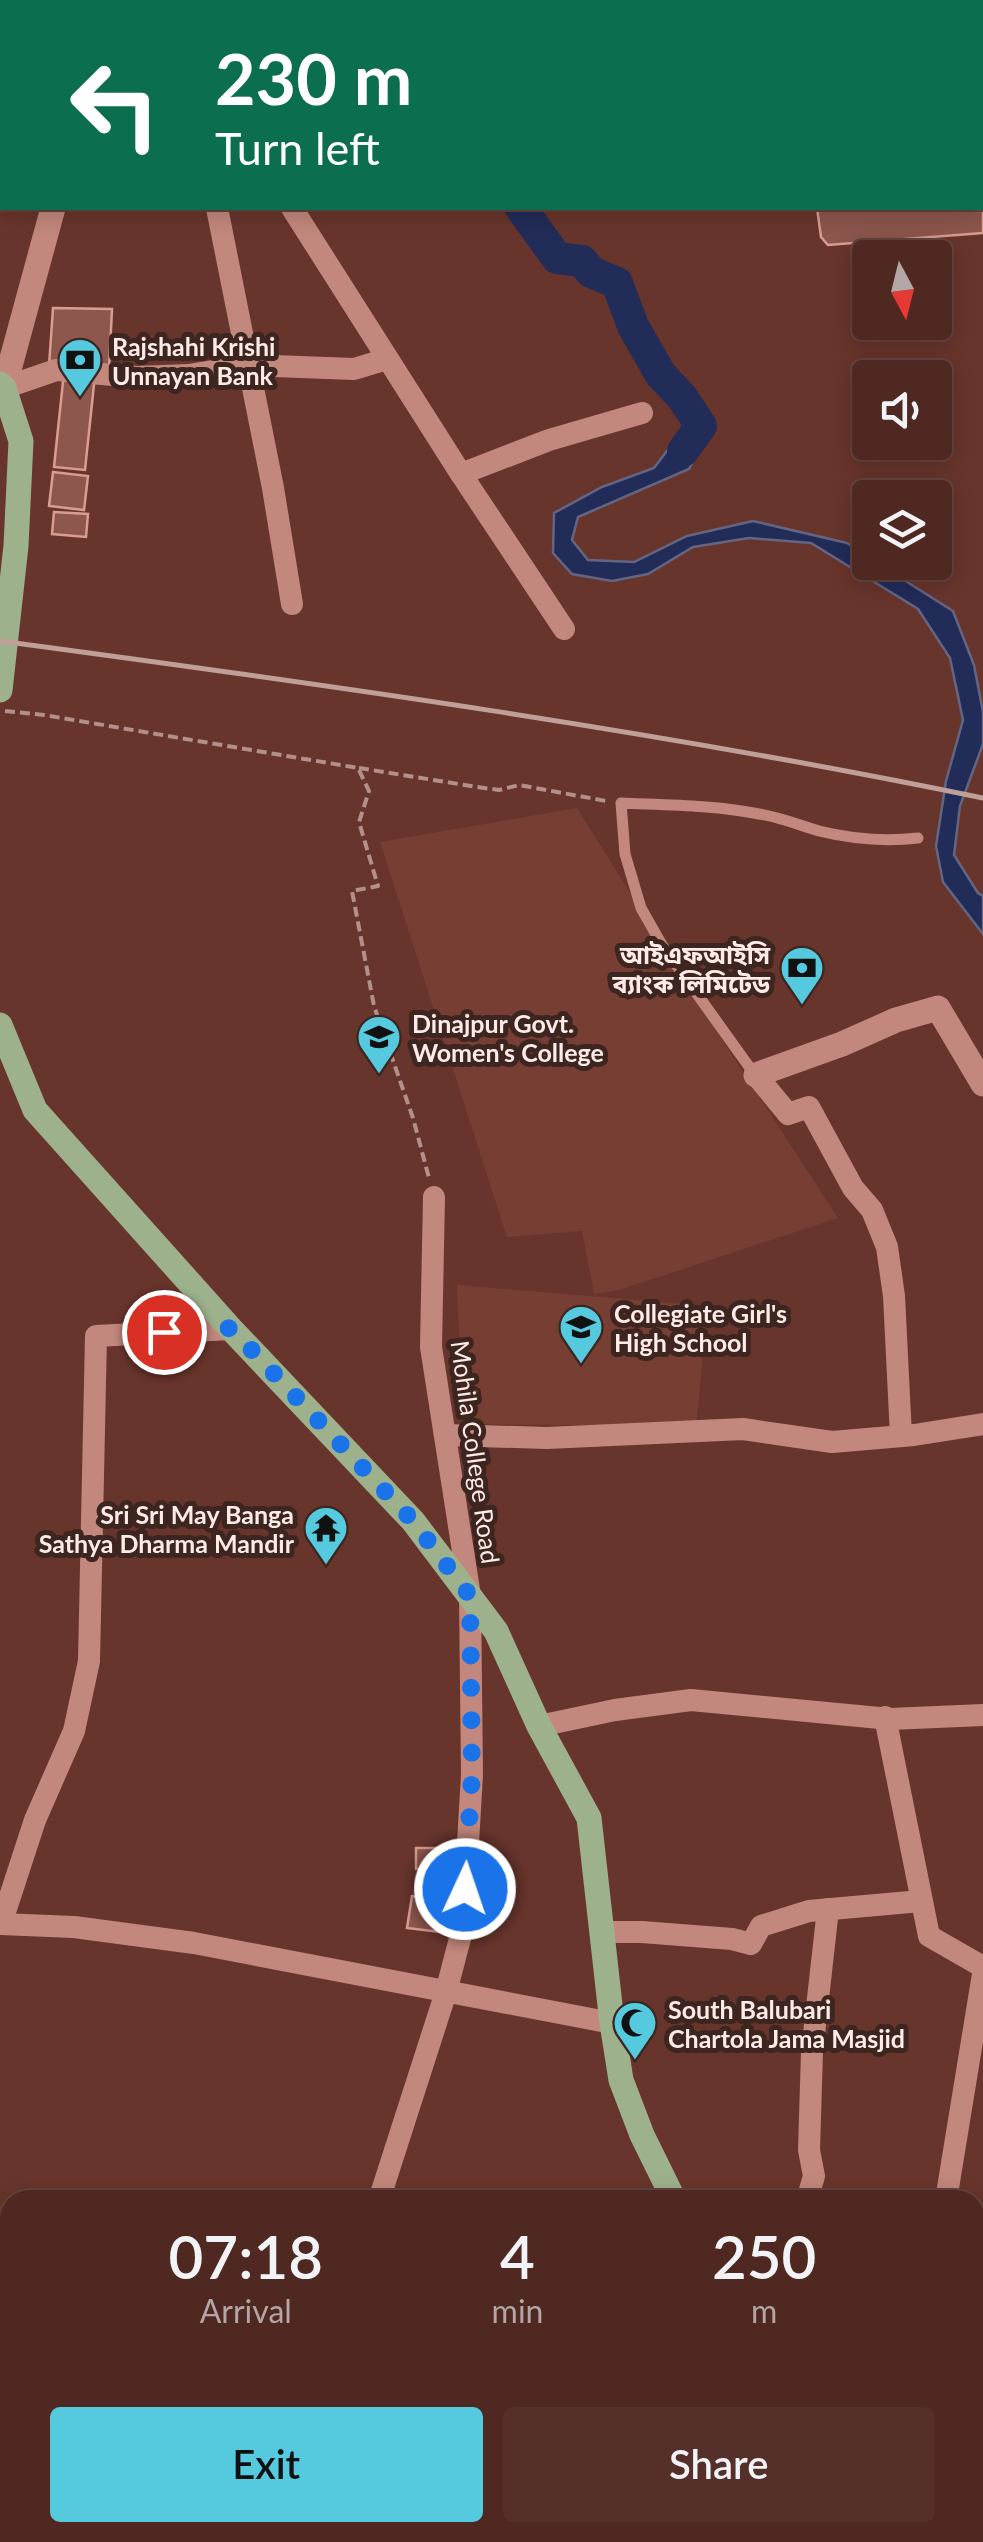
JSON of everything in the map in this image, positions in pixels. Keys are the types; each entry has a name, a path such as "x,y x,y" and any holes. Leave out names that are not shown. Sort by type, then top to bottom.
{"main road":[{"path":"0,690 16,546 21,441 2,386"},
{"path":"0,1025 35,1110 231,1328 413,1521 496,1631 539,1726 590,1818 621,2080 669,2190"}],"street":[{"path":"2,386 52,210"},
{"path":"217,210 292,604"},
{"path":"293,210 564,630"},
{"path":"2,386 56,370 136,377 189,375 248,365 354,369 387,359"},
{"path":"461,474 549,440 642,413"},
{"path":"901,1436 894,1296 886,1247 872,1210 853,1188 809,1107 788,1114 756,1075 896,1020 938,1008 983,1084"},
{"name":"Mohila College Road","path":"382,2190 463,1927 472,1775 470,1596 431,1347 434,1197"},
{"path":"231,1328 96,1336 89,1660 74,1731 35,1820 0,1924 74,1927 194,1943 612,2024"},
{"path":"444,1435 547,1438 742,1428 832,1442 983,1424"},
{"path":"539,1726 691,1700 885,1717 983,1715"},
{"path":"885,1717 929,1936 983,1971 948,2190"},
{"path":"602,1932 732,1939 751,1944 760,1926 809,1910 921,1901"},
{"path":"809,2190 814,2176 809,2150 812,2052 828,1909"}],"lane":[{"path":"756,1075 662,945 641,908 624,854 621,803 763,814 864,840 918,838"}],"path":[{"path":"0,710 498,790 519,786 621,803"},
{"path":"358,768 369,791 358,822 378,886 352,891 374,1006 413,1118 434,1197"}],"shaded area":[{"path":"577,808 838,1218 619,1290 594,1294 582,1231 507,1237 380,842"},
{"name":"Collegiate Girl's High School","path":"457,1285 708,1306 696,1426 463,1424"}],"water":[{"path":"707,434 689,469 578,517 572,540 588,560 634,562 687,536 753,521 847,543 852,546 852,568 811,543 749,538 693,547 648,574 612,581 572,574 553,553 554,513 602,487 654,468 676,439"},
{"path":"871,580 904,580 953,611 974,665 983,712 983,744 960,806 954,855 983,896 983,934 943,882 936,846 946,781 963,720 950,658 918,609"}],"building":[{"path":"817,210 983,210 983,233 852,240 852,243 828,245 821,237"},
{"path":"53,308 112,309 109,369 49,366"},
{"path":"64,372 95,375 85,470 54,467"},
{"path":"53,472 88,476 84,510 49,506"},
{"path":"54,512 88,514 86,537 52,534"},
{"path":"416,1848 457,1848 457,1869 416,1869"},
{"path":"412,1896 452,1903 449,1933 407,1928"}],"waterway":[{"path":"522,210 557,258 582,261 591,272 617,283 633,326 661,375 701,426 683,451"}],"railway":[{"path":"0,641 616,730 983,798"}],"place":[{"name":"Rajshahi Krishi Unnayan Bank","path":"80,398"},
{"name":"আইএফআইসি ব্যাংক লিমিটেড","path":"802,1006"},
{"name":"Dinajpur Govt. Women's College","path":"379,1075"},
{"name":"Collegiate Girl's High School","path":"581,1365"},
{"name":"Sri Sri May Banga Sathya Dharma Mandir","path":"326,1566"},
{"name":"South Balubari Chartola Jama Masjid","path":"635,2061"}],"route":[{"path":"164,1332 231,1328 413,1521 470,1596 472,1775 465,1889"}]}
